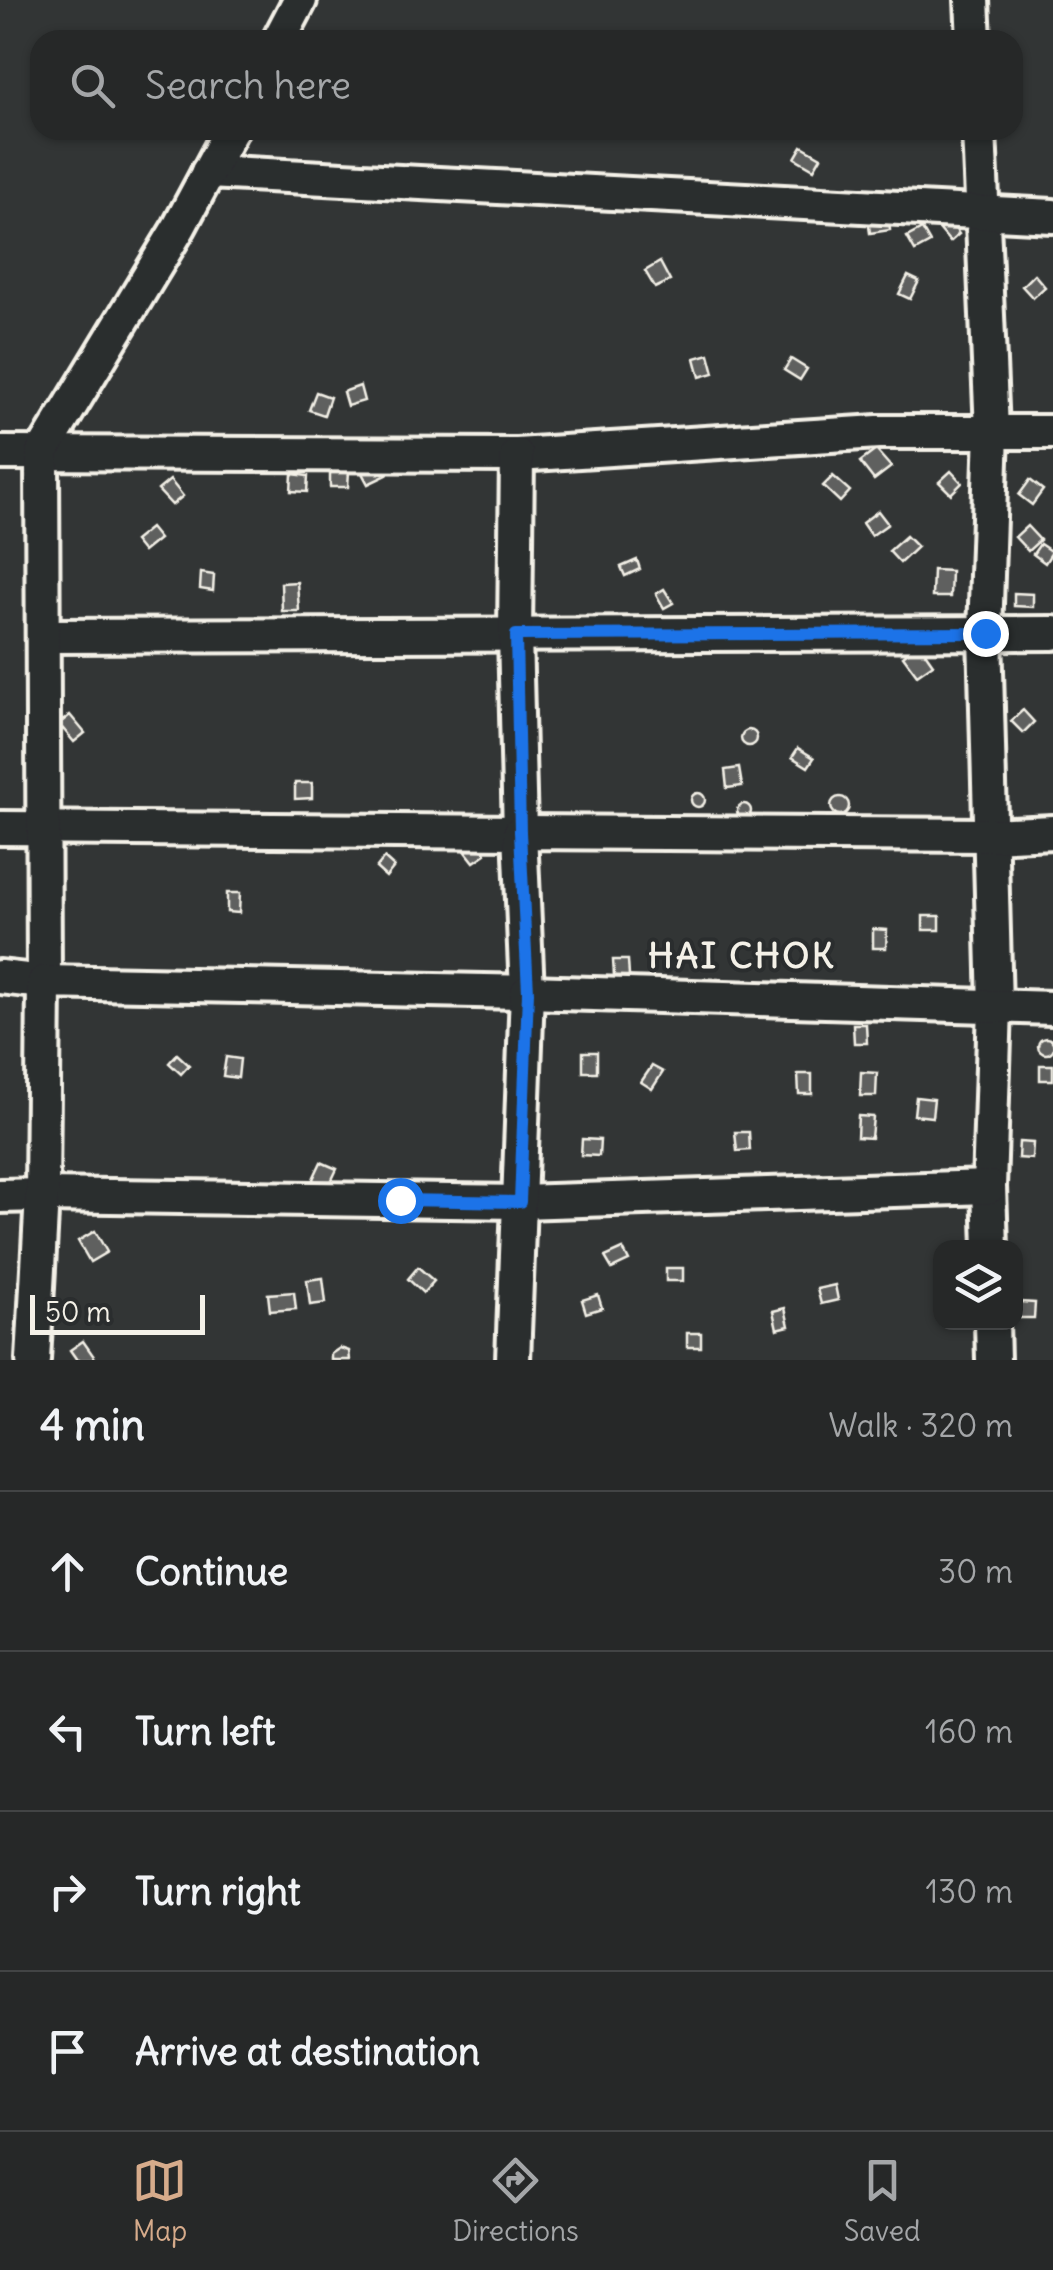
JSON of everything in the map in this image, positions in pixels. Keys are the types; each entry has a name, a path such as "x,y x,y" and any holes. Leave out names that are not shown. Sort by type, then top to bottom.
{"street":[{"path":"285,30 300,0"},
{"path":"972,0 974,30"},
{"path":"33,1360 42,1194 42,454 226,140"},
{"path":"979,140 992,431 985,633 994,1007 990,1240"},
{"path":"208,172 1053,216"},
{"path":"0,453 517,454 878,432 1053,432"},
{"path":"513,1360 528,992 520,832 517,454"},
{"path":"44,636 1053,632"},
{"path":"0,828 990,835 1053,832"},
{"path":"0,978 1053,1008"},
{"path":"0,1196 520,1202 989,1187"},
{"path":"992,1330 993,1360"}],"building":[{"path":"802,146 821,157 814,169 795,158"},
{"path":"889,217 890,230 870,233 868,219"},
{"path":"950,222 959,234 950,242 940,230"},
{"path":"922,229 930,243 915,251 907,237"},
{"path":"660,262 670,281 655,288 645,271"},
{"path":"1034,274 1045,287 1033,298 1022,286"},
{"path":"908,276 919,281 910,299 899,294"},
{"path":"709,354 714,373 700,377 695,358"},
{"path":"791,359 807,369 800,380 784,370"},
{"path":"360,386 364,401 347,406 343,392"},
{"path":"316,392 330,397 324,415 309,410"},
{"path":"876,450 891,467 874,480 860,462"},
{"path":"380,462 387,475 368,484 361,471"},
{"path":"330,470 349,471 348,487 330,487"},
{"path":"951,471 962,483 951,494 939,482"},
{"path":"292,474 308,476 307,492 291,491"},
{"path":"833,476 850,491 840,502 823,486"},
{"path":"170,480 183,496 172,505 158,490"},
{"path":"1030,480 1043,490 1032,505 1019,495"},
{"path":"878,511 888,524 871,536 862,523"},
{"path":"1027,526 1040,540 1028,551 1015,537"},
{"path":"150,528 159,539 143,552 134,541"},
{"path":"906,536 917,547 900,563 889,551"},
{"path":"1040,544 1052,552 1045,563 1033,554"},
{"path":"637,560 640,569 625,576 621,567"},
{"path":"933,570 951,571 950,597 932,597"},
{"path":"201,573 214,575 213,591 200,589"},
{"path":"297,582 299,611 282,611 281,583"},
{"path":"664,589 673,603 664,608 656,594"},
{"path":"1014,593 1033,594 1033,607 1014,606"},
{"path":"919,644 933,664 917,675 903,656"},
{"path":"1023,710 1034,722 1023,733 1011,721"},
{"path":"70,715 85,733 74,742 59,724"},
{"path":"749,730 757,738 749,746 741,738"},
{"path":"798,748 814,758 808,767 792,757"},
{"path":"739,768 742,786 727,788 725,770"},
{"path":"295,783 312,783 312,798 295,799"},
{"path":"698,793 705,800 698,807 691,800"},
{"path":"840,797 849,806 840,815 831,806"},
{"path":"744,804 751,811 744,818 737,811"},
{"path":"475,840 486,854 474,862 463,848"},
{"path":"384,858 394,867 386,877 376,868"},
{"path":"227,893 240,893 239,913 227,912"},
{"path":"923,916 940,916 940,930 923,930"},
{"path":"873,929 887,930 886,948 873,948"},
{"path":"613,960 628,960 629,976 614,976"},
{"path":"853,1024 866,1024 867,1043 854,1043"},
{"path":"1046,1038 1054,1046 1046,1054 1038,1046"},
{"path":"583,1052 597,1052 597,1072 583,1072"},
{"path":"177,1054 189,1065 181,1074 169,1063"},
{"path":"226,1057 240,1059 238,1078 223,1076"},
{"path":"1040,1065 1053,1065 1053,1080 1040,1080"},
{"path":"652,1066 663,1072 652,1089 641,1082"},
{"path":"861,1072 877,1073 876,1096 860,1096"},
{"path":"798,1074 812,1074 812,1094 799,1094"},
{"path":"916,1097 934,1099 932,1117 914,1115"},
{"path":"858,1116 873,1117 871,1138 857,1137"},
{"path":"735,1132 749,1132 750,1150 737,1151"},
{"path":"582,1139 600,1140 599,1156 581,1155"},
{"path":"1019,1142 1033,1143 1032,1159 1018,1158"},
{"path":"321,1162 337,1169 328,1188 312,1181"},
{"path":"95,1231 107,1252 90,1262 78,1241"},
{"path":"623,1249 629,1261 612,1269 605,1257"},
{"path":"418,1267 434,1281 423,1293 408,1279"},
{"path":"666,1268 683,1268 683,1281 666,1281"},
{"path":"323,1278 326,1303 310,1305 307,1280"},
{"path":"835,1285 838,1300 821,1304 817,1289"},
{"path":"294,1292 296,1309 270,1311 268,1294"},
{"path":"598,1295 602,1308 586,1313 582,1300"},
{"path":"1023,1302 1035,1303 1034,1318 1023,1318"},
{"path":"785,1308 789,1326 777,1329 773,1311"},
{"path":"687,1333 701,1333 701,1347 687,1347"},
{"path":"83,1341 93,1360 77,1360 70,1350"},
{"path":"340,1348 349,1351 350,1360 331,1360 331,1354"}],"district":[{"name":"HAI CHOK","path":"742,956"}],"route":[{"path":"400,1200 520,1202 528,992 516,635 985,633"}]}
